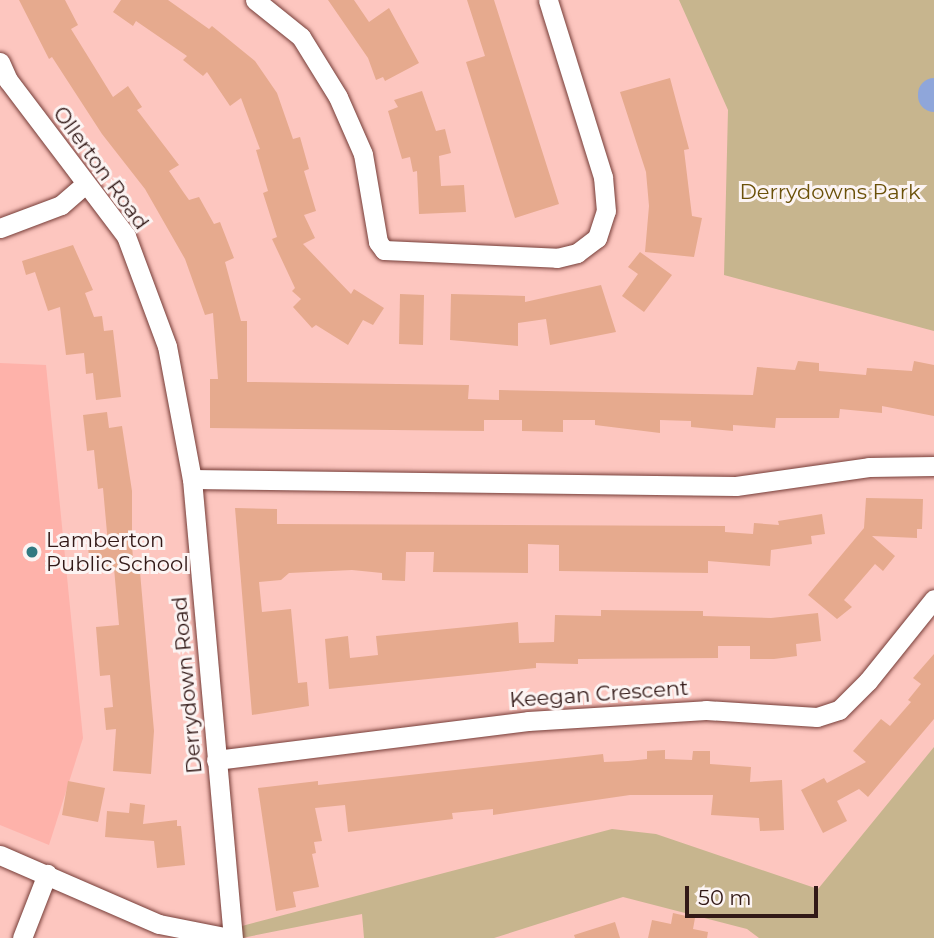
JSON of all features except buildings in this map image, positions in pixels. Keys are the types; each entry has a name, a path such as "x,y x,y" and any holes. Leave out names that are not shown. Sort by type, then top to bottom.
{"street":[{"path":"255,0 301,37 338,97 363,154 378,242 384,250 557,258 577,253 597,239 606,211 603,177 548,0"},
{"name":"Ollerton Road","path":"0,62 8,80 84,185 126,236 167,346"},
{"path":"0,228 61,205 84,185"},
{"name":"Derrydown Road","path":"167,346 191,479 231,938"},
{"path":"191,479 736,486 869,467 934,467"},
{"name":"Keegan Crescent","path":"216,760 528,721 706,710 817,717 839,710 869,681 934,599"},
{"path":"0,855 159,924 231,938"},
{"path":"22,938 47,874"}],"shaded area":[{"name":"Lamberton Public School","path":"0,363 46,365 83,738 49,845 0,825"}],"green space":[{"name":"Derrydowns Park","path":"679,0 934,0 934,331 724,275 728,110"},
{"path":"934,747 934,938 759,938 747,929 623,897 494,938 364,938 362,914 242,938 242,926 612,829 656,834 818,889"}],"place":[{"name":"Lamberton Public School","path":"32,552"}]}
